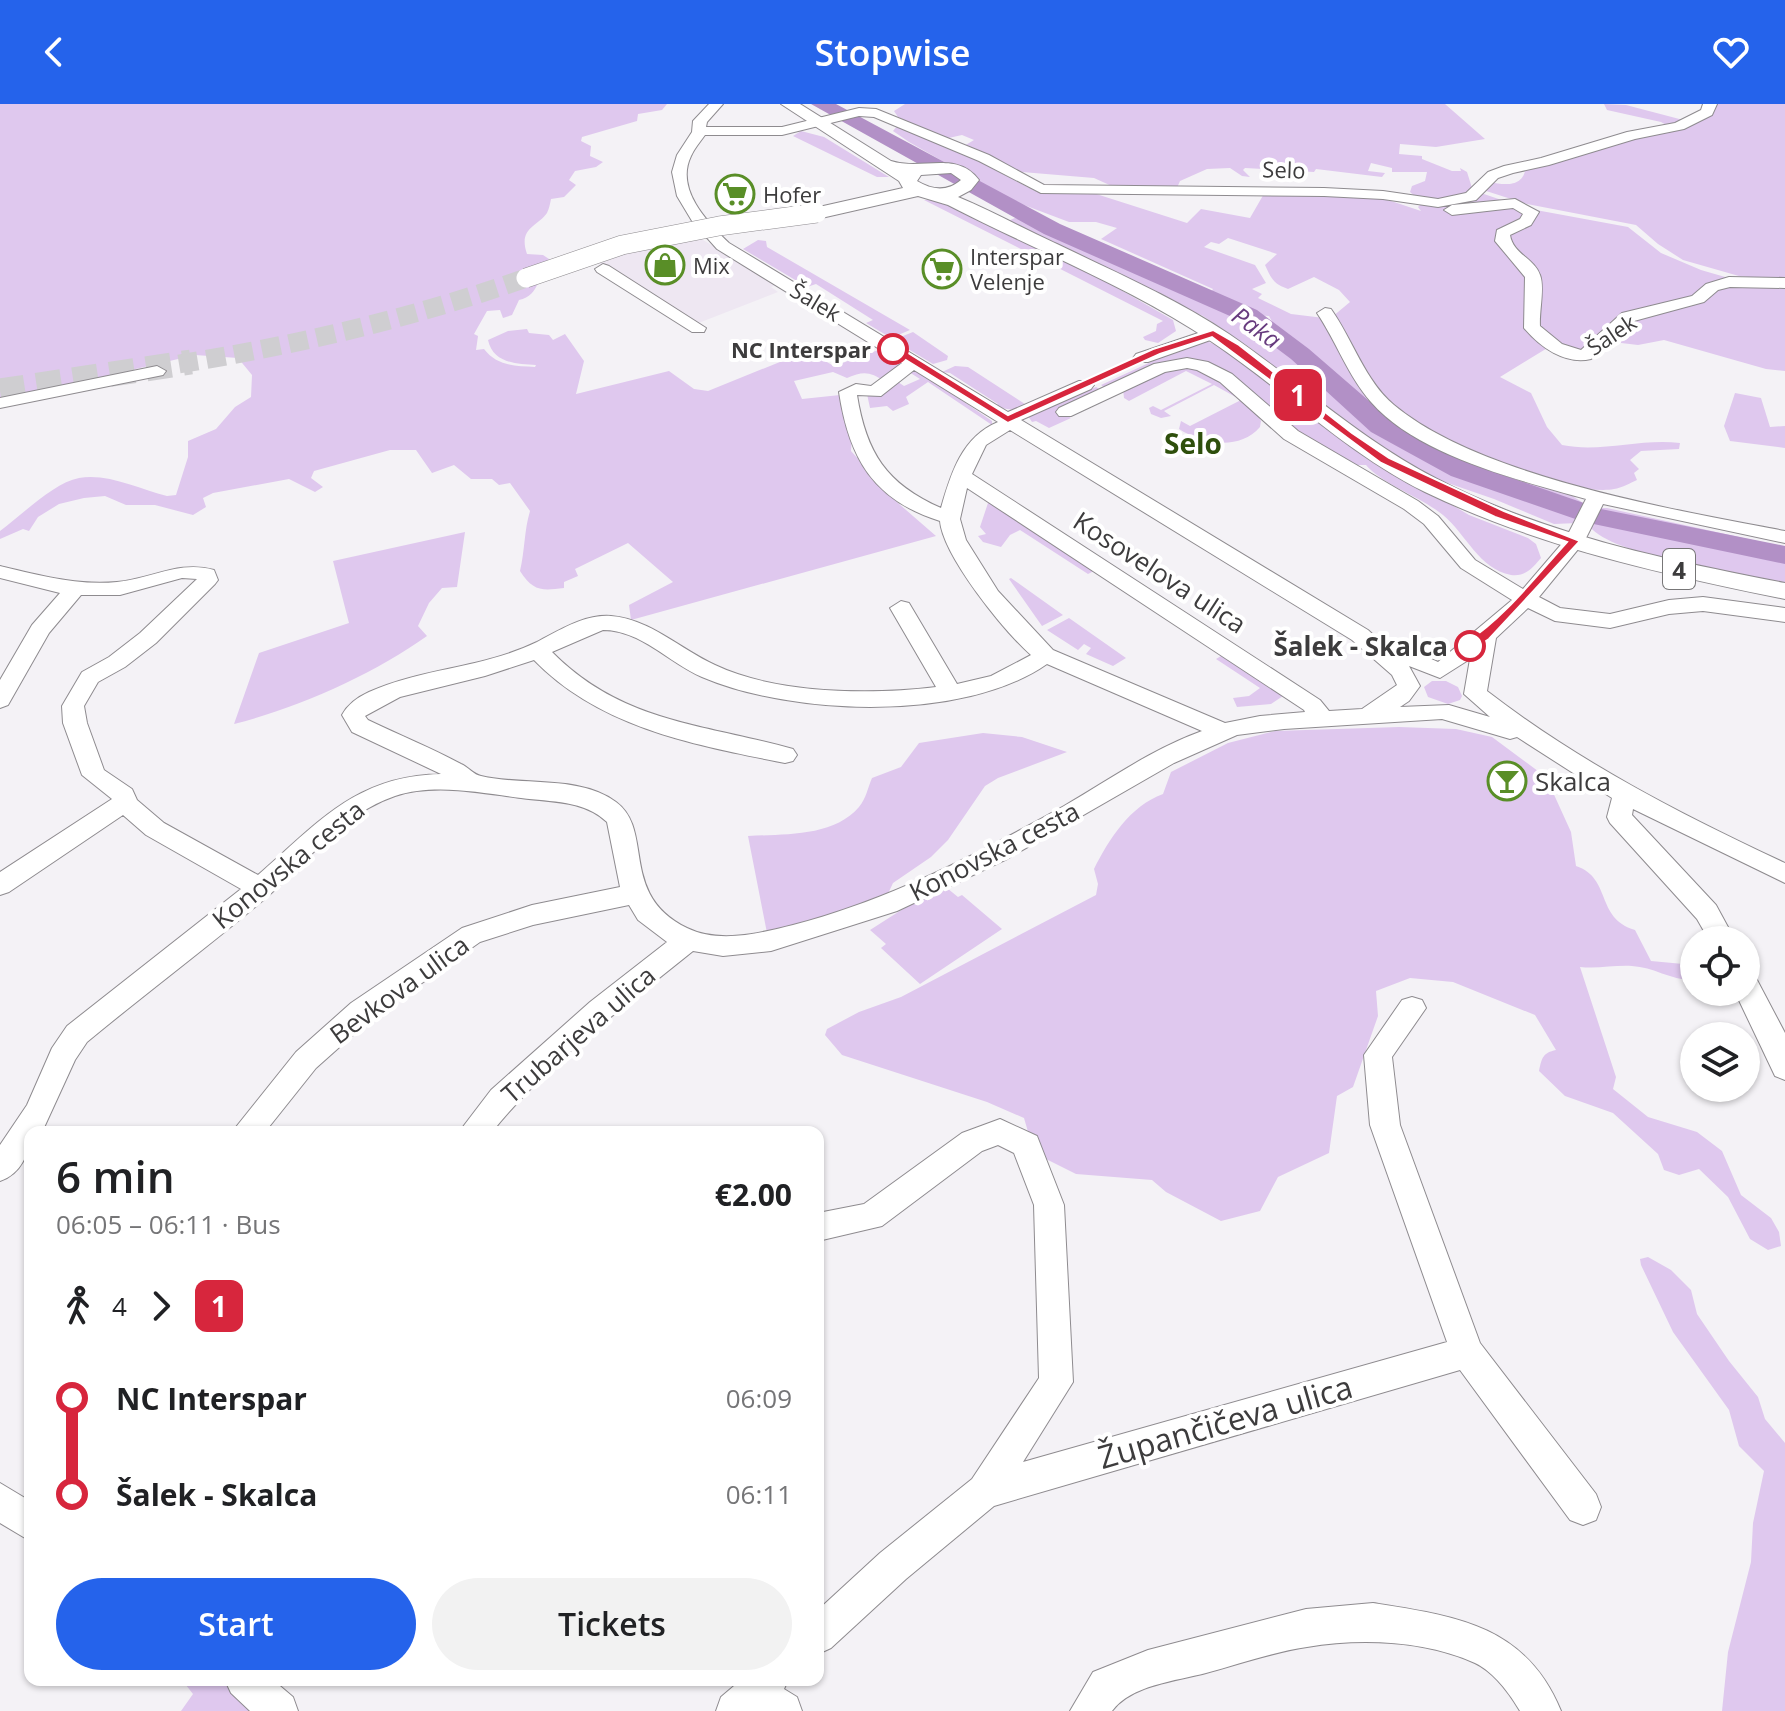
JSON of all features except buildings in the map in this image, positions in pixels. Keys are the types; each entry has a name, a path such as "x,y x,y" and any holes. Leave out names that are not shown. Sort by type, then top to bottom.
{"main road":[{"name":"4","path":"789,104 816,124 887,165 918,180 959,191 1236,347 1348,435 1385,460 1499,514 1587,517 1640,560 1785,591"},
{"name":"4","path":"918,180 945,167 963,172 959,191"},
{"path":"526,278 622,245 719,226 817,213 918,180"}],"street":[{"path":"716,104 700,121 700,131 782,131 816,124"},
{"name":"Selo","path":"816,124 867,112 892,117 984,158 1041,189 1250,190 1383,195 1438,203 1471,197 1493,175 1632,135 1679,126 1707,112 1710,104"},
{"name":"Šalek","path":"700,131 681,162 680,180 685,201 723,246 1360,635"},
{"name":"Šalek","path":"1400,198 1429,211 1515,203 1527,206 1531,212 1526,222 1502,233 1502,242 1510,255 1530,268 1536,284 1530,308 1532,328 1558,351 1571,355 1585,355 1628,317 1698,299 1712,287 1729,282 1785,283"},
{"path":"603,269 698,328"},
{"path":"1325,313 1334,324 1357,373 1386,407 1406,421 1587,517 1687,519 1785,537"},
{"path":"1204,328 988,434 977,444 962,476 949,517 954,536 972,566 1027,642 1045,655 1223,731"},
{"path":"914,362 875,392 856,389 848,392 853,421 862,450 905,499 918,507 949,517"},
{"path":"1065,412 1160,368 1174,364 1202,366 1238,388 1291,435 1411,505 1431,520 1468,564 1555,614 1610,621 1669,607 1703,604 1785,615"},
{"path":"0,403 157,371"},
{"name":"Kosovelova ulica","path":"962,476 1312,705 1323,719"},
{"path":"1367,716 1401,696 1415,676 1440,671 1485,636 1523,598 1587,517"},
{"path":"0,572 74,590 99,592 185,572 207,574 208,580 148,638 117,662 90,677 73,706 75,723 94,775 123,795 126,802 155,829 260,888"},
{"path":"0,700 40,630 74,590"},
{"path":"901,608 950,691"},
{"path":"469,784 454,770 360,726 353,715 366,702 382,695 446,680 537,650 602,622 625,625 712,673 759,685 852,698 909,697 994,683 1045,655"},
{"path":"1360,635 1423,666 1459,677 1475,694 1525,734 1625,796 1785,874"},
{"path":"1360,635 1401,671 1410,693 1421,704 1525,734"},
{"path":"1444,713 1466,710 1472,706 1485,636"},
{"path":"537,650 564,679 596,699 624,711 703,738 785,755"},
{"name":"Konovska cesta","path":"30,1126 47,1095 60,1055 77,1034 260,888 342,813 370,797 411,784 469,784 562,795 605,807 617,817 622,831 626,867 644,911 654,921 687,941 710,946 767,941 893,903 971,868 1160,761 1223,731 1266,723 1444,713"},
{"path":"1625,796 1619,817 1707,912 1714,926"},
{"path":"0,885 85,826 126,802"},
{"name":"Bevkova ulica","path":"252,1126 306,1060 361,1011 471,935 532,915 635,894"},
{"name":"Trubarjeva ulica","path":"479,1126 512,1089 600,1010 687,941"},
{"path":"1758,1006 1780,1042 1785,1068"},
{"path":"1412,1008 1378,1055 1385,1125 1467,1352 1583,1507"},
{"name":"Župančičeva ulica","path":"824,1226 871,1216 972,1142 1000,1132 1026,1145 1049,1205 1056,1382 984,1491 893,1566 824,1629"},
{"name":"Konovska cesta","path":"0,1168 24,1136"},
{"name":"Župančičeva ulica","path":"984,1491 1467,1352"},
{"path":"0,1501 24,1519"},
{"path":"1089,1711 1107,1686 1148,1669 1306,1628 1373,1622 1426,1630 1487,1648 1523,1679 1542,1711"},
{"path":"251,1686 279,1711"}],"shaded area":[{"path":"0,104 667,104 662,110 638,114 637,121 582,137 581,141 591,146 590,156 603,162 596,167 575,171 569,180 576,185 564,197 551,199 547,213 527,233 527,254 543,255 549,259 535,289 519,300 512,315 503,318 500,310 487,311 474,334 478,336 476,350 484,349 507,364 535,367 500,358 488,340 508,331 527,329 529,333 549,335 553,340 565,334 584,361 576,394 669,371 694,389 708,391 807,351 834,366 881,349 905,364 885,382 871,374 862,373 847,378 833,372 794,381 802,399 840,395 852,436 851,451 898,503 936,536 631,620 629,605 673,582 628,543 575,569 578,576 564,582 564,588 538,588 529,583 520,571 530,511 510,483 499,485 492,479 471,479 454,465 432,473 416,450 390,450 314,471 311,478 323,487 315,492 289,479 213,493 203,498 206,507 193,515 155,505 126,505 105,496 84,498 59,504 38,517 29,531 23,529 0,539 0,531 38,500 59,486 79,478 101,478 167,496 176,495 188,457 188,441 216,429 235,407 251,397 252,375 238,358 195,355 0,401"},
{"path":"905,104 1445,104 1485,139 1436,147 1400,144 1399,154 1422,156 1422,159 1452,171 1461,171 1460,168 1467,172 1473,191 1440,200 1424,200 1410,192 1412,186 1425,181 1427,172 1392,172 1392,168 1371,163 1368,171 1385,173 1382,177 1316,169 1314,172 1245,168 1243,170 1250,177 1230,168 1207,169 1180,181 1176,190 1114,187 1094,178 1022,172 964,146 974,140 962,135 944,139 898,117 894,111"},
{"path":"1604,104 1626,105 1687,121 1700,113 1703,104 1785,104 1785,281 1739,276 1683,260 1636,225 1527,204 1483,190 1489,182 1517,182 1526,167 1670,127 1661,122 1607,110"},
{"path":"898,125 969,156 1035,191 1056,194 1090,192 1187,223 1201,209 1250,218 1265,192 1379,197 1421,211 1418,207 1422,203 1457,203 1481,193 1525,208 1628,227 1661,253 1701,270 1732,279 1785,284 1785,371 1766,369 1664,340 1638,345 1596,340 1584,353 1549,347 1500,377 1531,393 1547,427 1562,445 1591,447 1680,443 1679,449 1641,451 1630,460 1639,469 1634,473 1637,480 1620,488 1592,489 1563,484 1462,447 1431,432 1387,404 1363,373 1332,317 1350,302 1339,290 1314,277 1288,289 1283,287 1273,280 1265,265 1277,254 1228,238 1219,244 1211,242 1204,247 1255,265 1266,283 1252,289 1262,294 1258,298 1291,314 1329,321 1352,371 1364,389 1396,419 1456,453 1567,493 1587,506 1585,509 1493,480 1405,438 1353,400 1357,397 1303,353 1304,349 1276,329 1269,316 1252,315 1210,294 1213,289 1101,239 1117,228 1096,222 1069,222 1011,200 909,142 893,131"},
{"path":"801,131 824,137 889,177 877,177 793,136"},
{"path":"924,200 941,200 1107,282 1173,320 1176,331 1158,343 1145,340 1143,337 1156,331 1157,324 1163,321"},
{"path":"1017,217 1239,315 1283,346 1382,430 1470,477 1581,517 1578,523 1554,524 1436,479 1384,451 1249,347 1203,316 1006,222"},
{"path":"698,237 778,284 771,287 778,292 696,324 599,264 625,253"},
{"path":"758,240 766,241 767,247 910,330 891,338 866,323 873,320 816,284 807,287 743,249"},
{"path":"913,332 948,356 947,360 933,364 893,340"},
{"path":"1206,341 1224,348 1346,442 1469,515 1528,538 1536,544 1541,558 1529,571 1521,574 1511,575 1490,566 1434,508 1382,478 1366,465 1357,465 1308,437 1226,372 1208,363 1189,359 1167,362 1139,371 1105,388 1101,385 1179,349"},
{"path":"955,366 968,367 1025,404 1014,410 994,407 998,404 950,373 942,372"},
{"path":"1176,366 1202,372 1225,383 1253,410 1261,421 1260,427 1242,440 1221,443 1179,429 1181,421 1190,426 1241,400 1214,385 1164,411 1171,416 1161,418 1151,414 1149,408 1153,406 1161,410 1212,384 1186,371 1129,401 1124,398 1123,389"},
{"path":"913,367 992,421 992,425 928,382 906,397 909,404 893,411 887,406 870,408 867,394 898,382 904,386 920,379 909,372"},
{"path":"1096,387 1101,390 1060,411 1071,418 1049,428 1032,422 1028,416"},
{"path":"1735,393 1761,398 1770,427 1785,426 1785,448 1730,441 1724,426"},
{"path":"990,497 1094,571 1088,574 1020,530 1010,535 1001,547 983,542 978,536 986,534 980,527"},
{"path":"1596,508 1785,547 1785,552 1594,512"},
{"path":"1590,519 1785,561 1785,583 1680,562 1624,547 1590,527"},
{"path":"465,532 457,587 442,588 429,603 418,626 427,636 383,664 335,688 284,709 234,724 259,653 349,623 333,561"},
{"path":"1011,578 1063,615 1042,626"},
{"path":"1069,618 1126,658 1113,666 1086,654 1091,648 1084,644 1078,650 1047,630"},
{"path":"1221,656 1283,696 1271,704 1237,707 1233,698 1249,696 1260,688 1216,659"},
{"path":"1432,681 1446,681 1458,687 1462,696 1460,700 1448,704 1428,697 1424,687"},
{"path":"1399,727 1456,729 1492,737 1546,777 1571,832 1576,866 1595,879 1614,917 1635,930 1651,961 1680,964 1680,978 1632,966 1580,967 1616,1077 1613,1089 1648,1117 1697,1132 1722,1151 1741,1195 1771,1218 1779,1232 1781,1246 1768,1250 1750,1239 1728,1197 1699,1169 1679,1175 1664,1170 1658,1154 1613,1113 1565,1096 1539,1071 1544,1056 1556,1050 1535,1015 1453,982 1410,978 1376,991 1378,1016 1353,1087 1337,1096 1329,1153 1278,1177 1260,1211 1221,1221 1166,1192 1152,1180 1076,1174 1044,1158 1031,1142 1024,1118 987,1102 842,1055 825,1035 827,1029 859,1012 901,997 1096,895 1098,884 1094,869 1106,846 1131,815 1151,799 1163,794 1171,772 1228,743 1275,731"},
{"path":"983,733 1022,737 1067,752 998,778 985,786 948,840 931,857 893,883 886,898 767,933 748,836 808,832 836,824 859,807 872,778 901,767 919,743"},
{"path":"942,884 958,897 962,895 1002,929 920,984 881,948 886,944 870,930"},
{"path":"1648,1257 1671,1270 1691,1290 1697,1314 1758,1397 1765,1419 1785,1443 1785,1711 1722,1711 1728,1652 1751,1562 1753,1523 1764,1471 1739,1446 1729,1410 1673,1332 1641,1265 1640,1259"},
{"path":"187,1686 229,1686 260,1711 181,1711 193,1694"}],"waterway":[{"name":"Paka","path":"821,104 1052,229 1248,315 1300,354 1381,426 1461,470 1594,516 1785,555"}],"tunnel":[{"path":"185,363 354,329 441,306 526,278"},
{"path":"185,363 191,362"},
{"path":"0,391 185,363"},
{"path":"179,364 185,363"}],"bus line":[{"name":"1","path":"893,349 1008,419 1157,351 1213,333 1385,460 1499,514 1574,541 1558,563 1485,636 1470,646"}],"place":[{"name":"Hofer","path":"735,194"},
{"name":"Mix","path":"665,265"},
{"name":"Interspar Velenje","path":"942,269"},
{"name":"NC Interspar","path":"893,349"},
{"name":"Šalek - Skalca","path":"1470,646"},
{"name":"Skalca","path":"1507,781"}],"district":[{"name":"Selo","path":"1193,443"}]}
